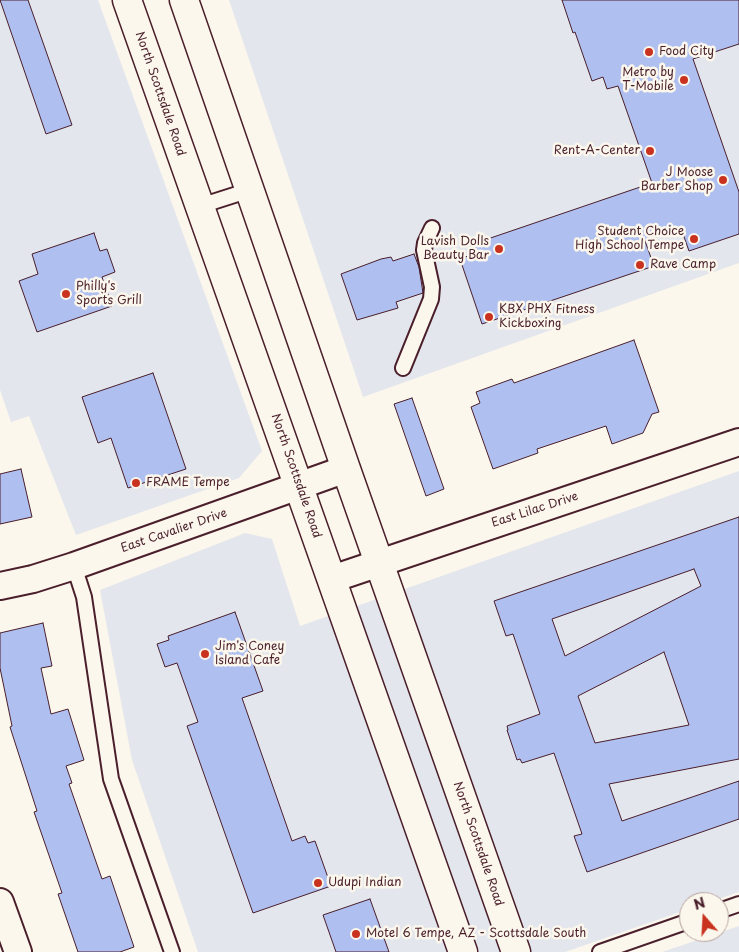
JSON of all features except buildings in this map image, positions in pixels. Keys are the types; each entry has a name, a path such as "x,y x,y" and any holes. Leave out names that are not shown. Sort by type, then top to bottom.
{"main road":[{"name":"North Scottsdale Road","path":"127,0 300,486 462,952"},
{"name":"North Scottsdale Road","path":"184,0 516,952"}],"street":[{"name":"East Lilac Drive","path":"332,579 739,442"},
{"name":"East Cavalier Drive","path":"0,586 33,579 74,566 346,469"},
{"path":"0,903 18,952"}],"lane":[{"path":"200,206 250,190"},
{"path":"403,368 431,299 432,287 424,250 432,228"},
{"path":"74,566 84,597 111,779 172,952"},
{"path":"600,952 679,924"}],"shaded area":[{"path":"0,0 98,0 262,451 239,478 76,535 29,416 11,422 0,390"},
{"path":"229,0 739,0 739,263 363,397"},
{"path":"739,471 739,892 729,895 729,892 679,892 679,912 565,952 198,952 132,760 100,590 245,533 272,539 300,626"},
{"path":"739,926 739,952 662,952 692,942 729,942 729,929"}],"place":[{"name":"Food City","path":"649,52"},
{"name":"Metro by T-Mobile","path":"684,80"},
{"name":"Rent-A-Center","path":"650,151"},
{"name":"J Moose Barber Shop","path":"723,180"},
{"name":"Student Choice High School Tempe","path":"694,239"},
{"name":"Lavish Dolls Beauty Bar","path":"499,249"},
{"name":"Rave Camp","path":"640,265"},
{"name":"Philly's Sports Grill","path":"66,294"},
{"name":"KBX PHX Fitness Kickboxing","path":"489,317"},
{"name":"FRAME Tempe","path":"136,483"},
{"name":"Jim's Coney Island Cafe","path":"205,654"},
{"name":"Udupi Indian","path":"318,883"},
{"name":"Motel 6 Tempe, AZ - Scottsdale South","path":"356,934"}]}
